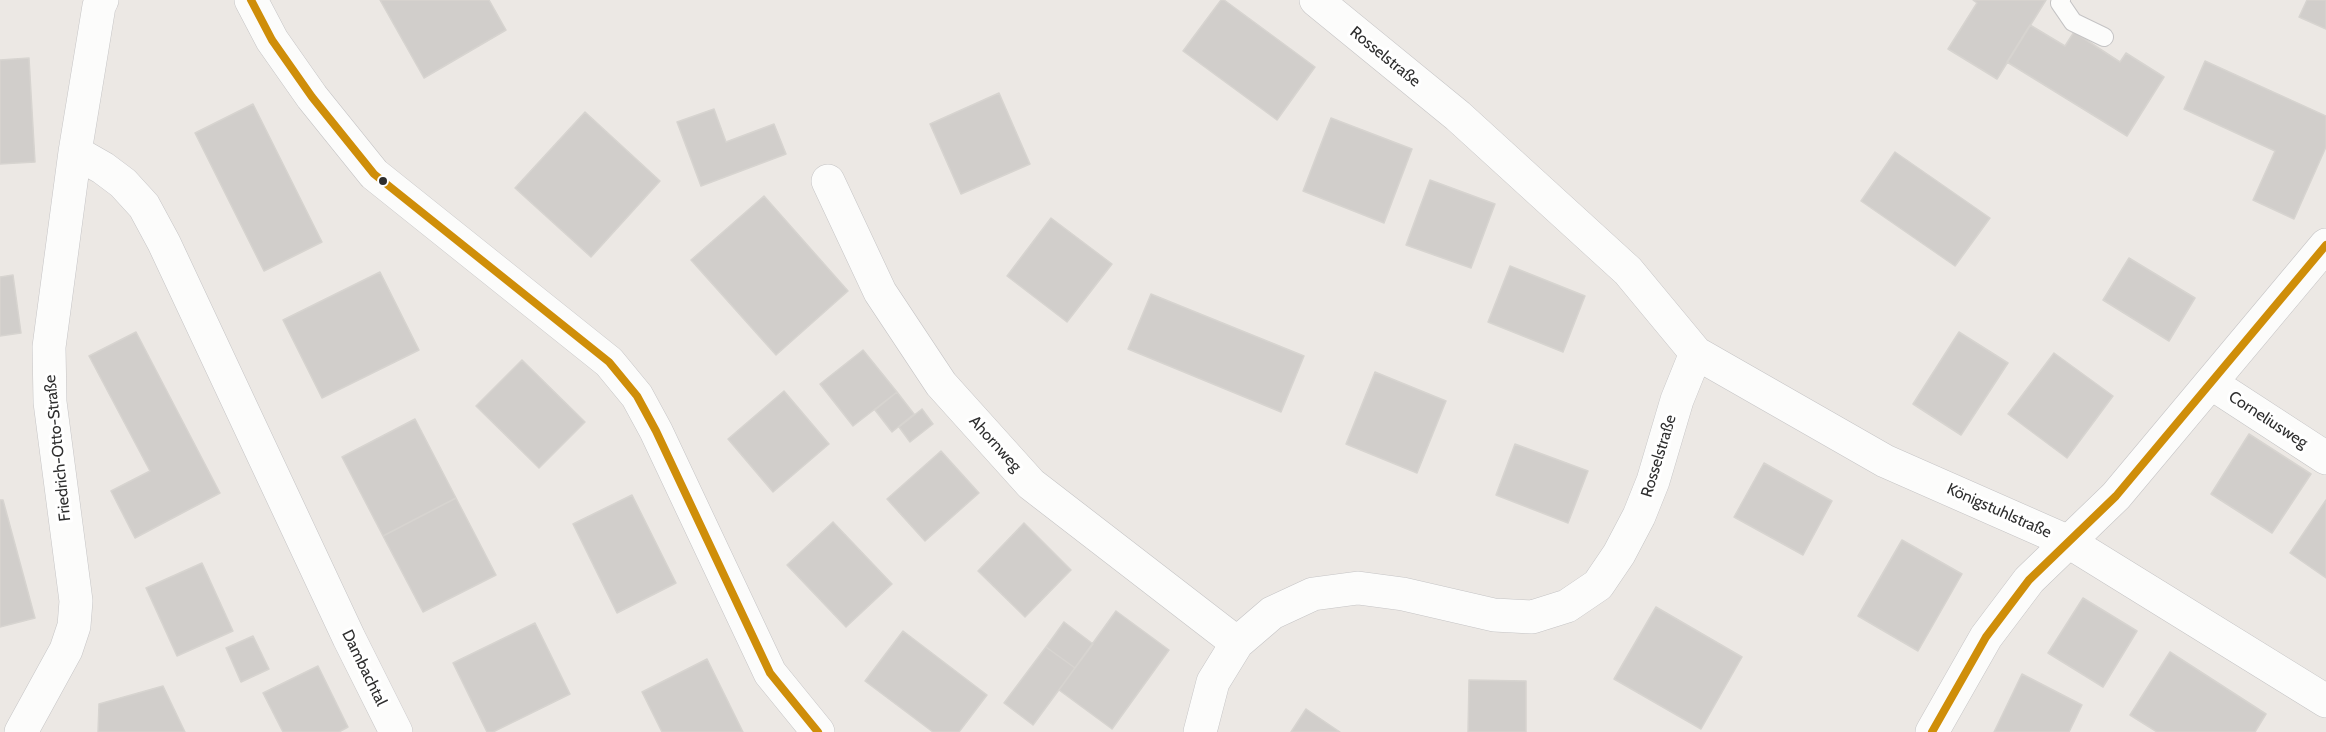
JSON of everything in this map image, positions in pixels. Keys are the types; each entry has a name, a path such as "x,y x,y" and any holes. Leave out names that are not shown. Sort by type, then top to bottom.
{"street":[{"path":"75,152 99,6 102,0"},
{"path":"251,0 272,40 312,97 374,174 609,362 637,396 656,431 770,673 818,732"},
{"name":"Rosselstraße","path":"1200,732 1213,681 1237,643 1272,613 1313,594 1358,588 1403,594 1494,615 1532,617 1567,606 1598,585 1619,554 1640,516 1677,400 1696,352 1628,271 1458,116 1316,0"},
{"name":"Friedrich-Otto-Straße","path":"21,732 66,650 74,626 76,601 50,402 49,347 75,152"},
{"name":"Dambachtal","path":"75,152 123,183 144,206 164,243 349,638 396,732"},
{"name":"Ahornweg","path":"828,181 880,292 941,384 1031,484 1237,643"},
{"path":"1932,732 1986,637 2029,580 2116,496 2326,245"},
{"name":"Königstuhlstraße","path":"1696,352 1885,461 2069,542 2326,701"},
{"name":"Corneliusweg","path":"2211,383 2326,458"}],"lane":[{"path":"2061,0 2073,22 2104,37"}],"building":[{"path":"380,0 489,0 506,30 424,78"},
{"path":"1221,0 1315,67 1277,120 1183,51"},
{"path":"1973,0 2046,0 1997,79 1948,49 1977,3"},
{"path":"2307,0 2326,0 2326,29 2299,17"},
{"path":"2030,25 2065,46 2074,32 2120,62 2126,53 2164,77 2127,136 2007,62"},
{"path":"29,58 35,162 0,164 0,60"},
{"path":"2205,61 2326,116 2326,147 2294,219 2253,200 2275,151 2184,109"},
{"path":"999,93 1030,164 961,194 930,124"},
{"path":"253,104 322,242 264,271 195,133"},
{"path":"714,109 726,142 774,124 786,154 701,186 677,122"},
{"path":"585,112 660,181 591,257 515,188"},
{"path":"1331,118 1412,149 1384,223 1303,191"},
{"path":"1895,152 1990,218 1955,266 1861,201"},
{"path":"1430,180 1495,204 1471,268 1406,245"},
{"path":"764,196 848,291 776,355 691,260"},
{"path":"1051,218 1112,264 1067,322 1007,276"},
{"path":"2129,258 2195,298 2169,341 2103,300"},
{"path":"1510,266 1585,296 1563,352 1488,322"},
{"path":"380,272 419,350 322,398 283,320"},
{"path":"13,275 21,333 0,336 0,277"},
{"path":"1151,294 1304,356 1281,412 1128,349"},
{"path":"136,332 220,493 135,538 111,491 150,471 89,356"},
{"path":"1959,332 2008,363 1961,435 1913,404"},
{"path":"863,350 897,392 853,426 820,384"},
{"path":"2054,353 2113,396 2067,458 2008,414"},
{"path":"522,360 585,422 539,468 476,406"},
{"path":"1375,372 1446,401 1417,473 1346,444"},
{"path":"784,391 829,444 773,492 728,439"},
{"path":"897,392 914,414 892,432 875,410"},
{"path":"922,409 933,424 910,442 899,427"},
{"path":"415,419 456,498 383,536 342,457"},
{"path":"2249,434 2311,474 2272,533 2211,494"},
{"path":"1515,444 1588,471 1568,523 1496,495"},
{"path":"941,451 979,493 925,541 887,499"},
{"path":"1764,463 1832,501 1803,555 1734,517"},
{"path":"632,495 676,583 617,613 573,524"},
{"path":"456,498 496,575 423,612 383,536"},
{"path":"0,500 3,500 35,618 0,627"},
{"path":"2326,500 2326,578 2290,553"},
{"path":"833,522 892,584 846,627 787,565"},
{"path":"1024,523 1071,570 1025,617 978,571"},
{"path":"1902,540 1962,574 1918,651 1858,616"},
{"path":"202,563 233,631 177,656 146,588"},
{"path":"2083,598 2137,631 2103,687 2048,653"},
{"path":"1656,607 1742,657 1701,729 1614,679"},
{"path":"1116,611 1169,650 1112,729 1059,690"},
{"path":"1064,622 1093,644 1075,668 1046,647"},
{"path":"535,623 570,694 493,732 487,732 453,663"},
{"path":"903,631 987,695 959,732 933,732 865,681"},
{"path":"253,636 269,669 241,682 226,648"},
{"path":"1046,647 1075,668 1033,725 1004,703"},
{"path":"2170,652 2266,714 2255,732 2157,732 2130,715"},
{"path":"707,659 743,732 662,732 642,692"},
{"path":"318,666 348,727 339,732 283,732 263,693"},
{"path":"2022,674 2082,705 2069,732 1994,732"},
{"path":"1469,680 1526,681 1526,732 1468,732"},
{"path":"163,686 185,732 98,732 99,704"},
{"path":"1306,709 1340,732 1291,732"}],"transit line":[{"path":"251,0 272,40 312,97 374,174 609,362 637,396 656,431 770,673 818,732"},
{"path":"1932,732 1986,637 2029,580 2116,496 2326,245"}]}
